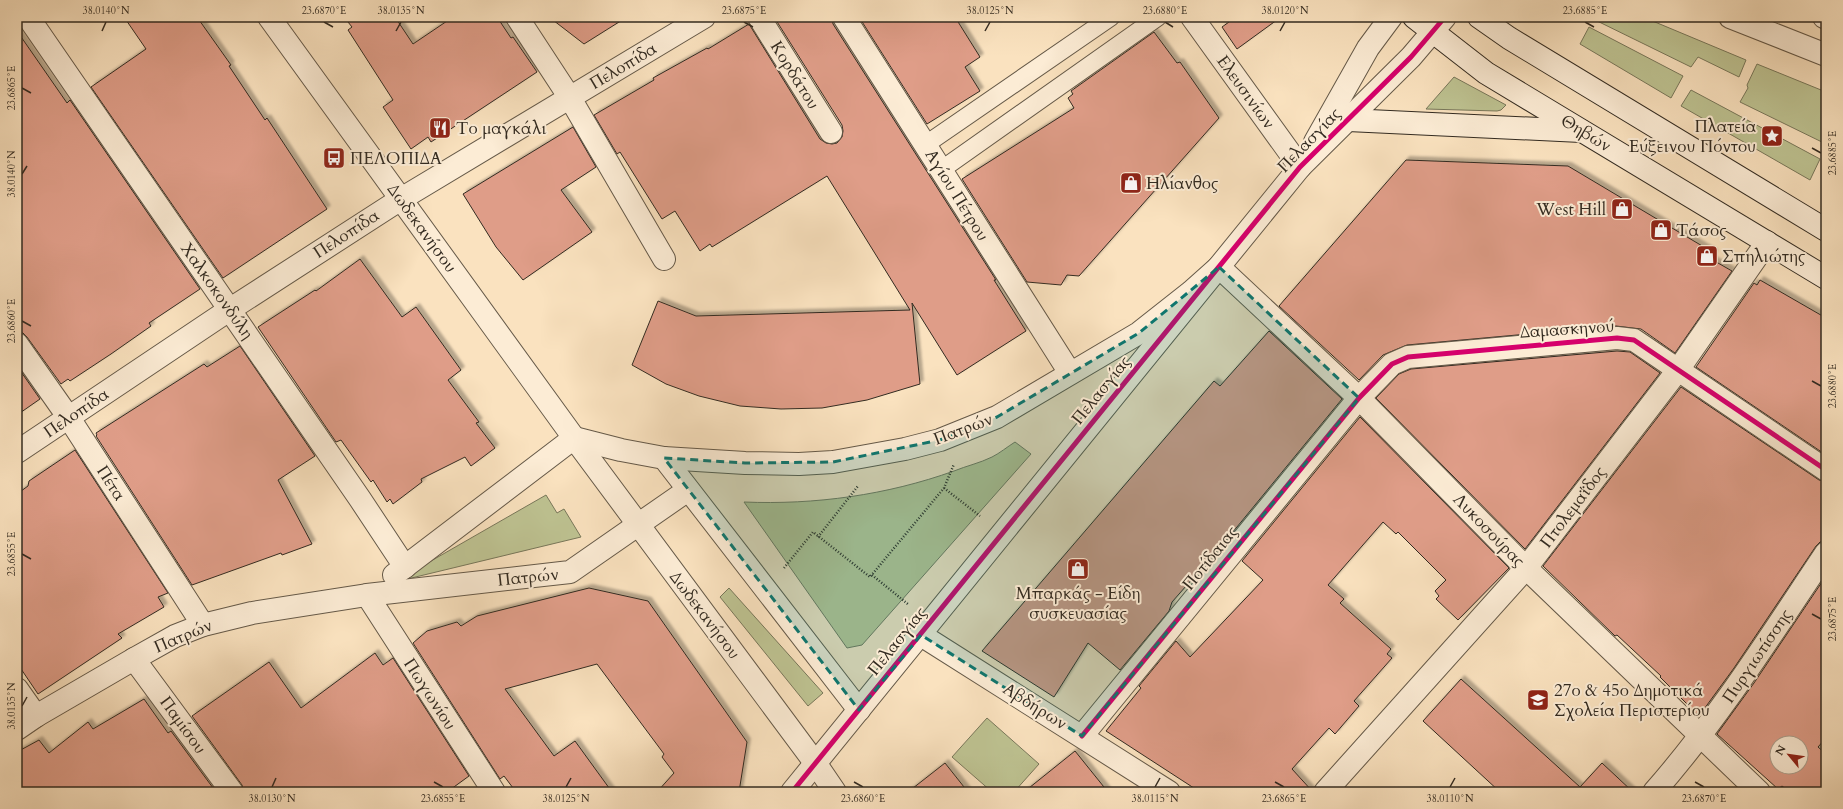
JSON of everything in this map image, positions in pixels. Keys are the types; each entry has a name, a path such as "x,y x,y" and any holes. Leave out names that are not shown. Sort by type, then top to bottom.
{"street":[{"name":"Χαλκοκονδύλη","path":"28,17 360,499 405,567"},
{"name":"Δωδεκανήσου","path":"269,17 574,438 816,764 835,792"},
{"path":"517,17 570,98 664,258"},
{"name":"Πελοπίδα","path":"17,452 229,310 401,199 704,17"},
{"name":"Κορδάτου","path":"759,17 831,132"},
{"name":"Αγίου Πέτρου","path":"844,17 1070,373"},
{"name":"Ελευσινίων","path":"1192,17 1300,167"},
{"name":"Πελασγίας","path":"1300,167 1368,48 1391,17"},
{"name":"Θηβών","path":"1414,17 1439,25 1486,73 1826,278"},
{"path":"1479,17 1509,38 1826,230"},
{"path":"1730,17 1826,55"},
{"name":"Πελασγίας","path":"792,792 1300,167 1411,57 1439,25"},
{"path":"1348,120 1584,132"},
{"name":"Πτολεμαΐδος","path":"1325,792 1526,568 1678,370 1767,242"},
{"name":"Πατρών","path":"664,458 700,461 799,464 833,462 883,454 940,440 997,417 1140,333 1191,292 1219,267"},
{"name":"Λυκοσούρας","path":"1219,267 1359,398 1526,568 1759,792"},
{"name":"Δαμασκηνού","path":"1359,398 1392,364 1408,357 1618,338 1634,340 1826,470"},
{"name":"Πέτα","path":"17,344 69,418 203,625"},
{"name":"Ποτίδαιας","path":"1082,736 1359,398"},
{"path":"574,438 621,450 664,458 860,710"},
{"name":"Πατρών","path":"367,595 574,438"},
{"name":"Πατρών","path":"17,729 36,716 134,659 176,636 203,625 252,613 367,595 570,572 688,490"},
{"name":"Πυργιωτίσσης","path":"1654,792 1701,736 1826,553"},
{"name":"Πωγωνίου","path":"367,595 487,790"},
{"name":"Αβδήρων","path":"926,629 1082,736 1169,792"},
{"name":"Παμίσου","path":"134,659 232,792"},
{"path":"17,689 36,716"}],"lane":[{"path":"925,145 1111,17"},
{"path":"941,170 1158,17"}],"path":[{"path":"872,575 944,488 968,428"},
{"path":"818,537 883,454"},
{"path":"944,488 1003,534"},
{"path":"766,590 813,532 870,577 872,575 926,629"}],"highlighted area":[{"path":"1219,267 1359,398 1082,736 921,635 859,710 664,458 745,463 833,462 940,440 997,417 1139,333"}],"green space":[{"path":"1643,17 1746,60 1739,77 1698,57 1691,67 1591,18"},
{"path":"1589,27 1683,76 1671,98 1580,44"},
{"path":"1757,64 1826,92 1826,144 1740,102 1748,88 1747,85"},
{"path":"1454,77 1506,105 1501,110 1497,111 1426,109"},
{"path":"1691,90 1820,159 1810,180 1681,106"},
{"path":"1015,442 1031,454 862,645 847,648 744,502 771,503 824,500 877,492 929,479 983,461"},
{"path":"546,495 557,513 564,509 581,537 399,581 424,565"},
{"path":"729,588 823,693 808,706 720,597"},
{"path":"987,718 1039,764 1014,792 992,792 952,757"}],"building":[{"path":"124,17 197,17 231,65 229,66 265,120 267,118 327,209 223,278 91,87 146,49"},
{"path":"344,17 395,17 413,44 453,17 497,17 537,72 431,142 428,137 411,149 383,107 393,100 348,30 352,27"},
{"path":"549,17 627,17 584,44"},
{"path":"774,17 832,17 833,24 996,280 994,280 1026,331 957,375 912,303 920,384 867,400 822,408 781,409 740,406 699,396 666,384 632,365 658,301 696,316 910,310 827,176 712,247 710,244 700,251 675,211 662,219 620,152 617,154 594,115 654,80 653,78 707,48 708,49 749,24 820,139 826,143 837,143 842,137 842,125"},
{"path":"859,17 955,17 980,57 965,67 980,91 927,124"},
{"path":"1236,17 1281,17 1237,49 1222,27"},
{"path":"17,31 67,103 70,100 200,289 149,323 151,326 111,354 70,381 68,379 61,384 27,337 23,333 17,332 17,326 22,323 17,316"},
{"path":"1154,32 1177,63 1180,62 1219,118 1079,276 1067,275 1061,285 1027,282 962,179 1074,108 1068,98 1073,94 1071,91"},
{"path":"573,127 596,167 561,190 592,232 523,280 496,247 463,194"},
{"path":"1406,160 1568,166 1714,253 1711,259 1732,271 1675,353 1641,329 1616,326 1407,345 1383,355 1359,380 1279,306"},
{"path":"360,259 402,317 416,307 461,370 448,380 479,422 476,423 495,448 471,466 465,457 421,479 422,482 393,504 390,499 387,502 373,480 371,482 341,440 336,442 258,327 315,290 316,291"},
{"path":"1760,280 1826,318 1826,455 1696,367 1754,283 1757,285"},
{"path":"1269,331 1342,399 1223,544 1172,602 1169,611 1120,670 1088,643 1054,697 982,651 1214,381 1220,386"},
{"path":"240,346 315,456 278,480 312,544 282,555 281,553 192,585 96,436 96,433 204,364 207,367"},
{"path":"1617,351 1630,352 1660,373 1525,549 1376,398 1399,374 1411,369"},
{"path":"17,366 40,399 17,415"},
{"path":"1681,387 1819,480 1826,482 1826,541 1820,542 1816,546 1734,668 1699,716 1660,677 1661,676 1617,635 1615,636 1543,566"},
{"path":"1360,417 1509,568 1458,620 1436,599 1439,596 1435,591 1446,580 1398,532 1396,534 1383,522 1328,585 1344,599 1340,603 1391,649 1387,654 1392,658 1354,701 1359,706 1335,734 1329,728 1292,769 1313,792 1200,792 1106,731 1141,688 1139,686 1176,641 1190,657 1263,580 1242,561"},
{"path":"75,450 168,593 158,597 164,607 118,634 122,638 38,694 17,663 17,494 28,486 29,481"},
{"path":"1826,576 1826,738 1818,747 1826,754 1826,792 1790,792 1782,786 1778,789 1717,734 1754,683"},
{"path":"589,588 648,601 747,742 739,792 657,792 674,773 662,757 664,754 597,664 505,689 554,756 575,741 612,792 516,792 504,776 500,779 413,643 427,631 457,622 461,626 477,616"},
{"path":"375,653 383,665 393,658 469,776 447,792 244,792 242,785 192,716 269,662 301,708"},
{"path":"1461,679 1580,787 1602,763 1633,792 1500,792 1423,721"},
{"path":"144,699 168,733 171,731 216,792 17,792 17,752 39,740 49,753 88,722 93,729"},
{"path":"1075,751 1108,792 1024,792"},
{"path":"945,763 968,792 908,792"}],"cycle path":[{"path":"792,792 1300,167 1411,57 1445,17"},
{"path":"1082,736 1359,398 1392,364 1408,357 1617,338 1634,340 1826,470"}],"place":[{"name":"Το μαγκάλι","path":"440,128"},
{"name":"Πλατεία Εύξεινου Πόντου","path":"1772,136"},
{"name":"ΠΕΛΟΠΙΔΑ","path":"334,158"},
{"name":"Ηλίανθος","path":"1131,183"},
{"name":"West Hill","path":"1622,209"},
{"name":"Τάσος","path":"1661,230"},
{"name":"Σπηλιώτης","path":"1707,256"},
{"name":"Μπαρκάς - Είδη συσκευασίας","path":"1078,569"},
{"name":"27ο & 45ο Δημοτικά Σχολεία Περιστερίου","path":"1538,700"}]}
